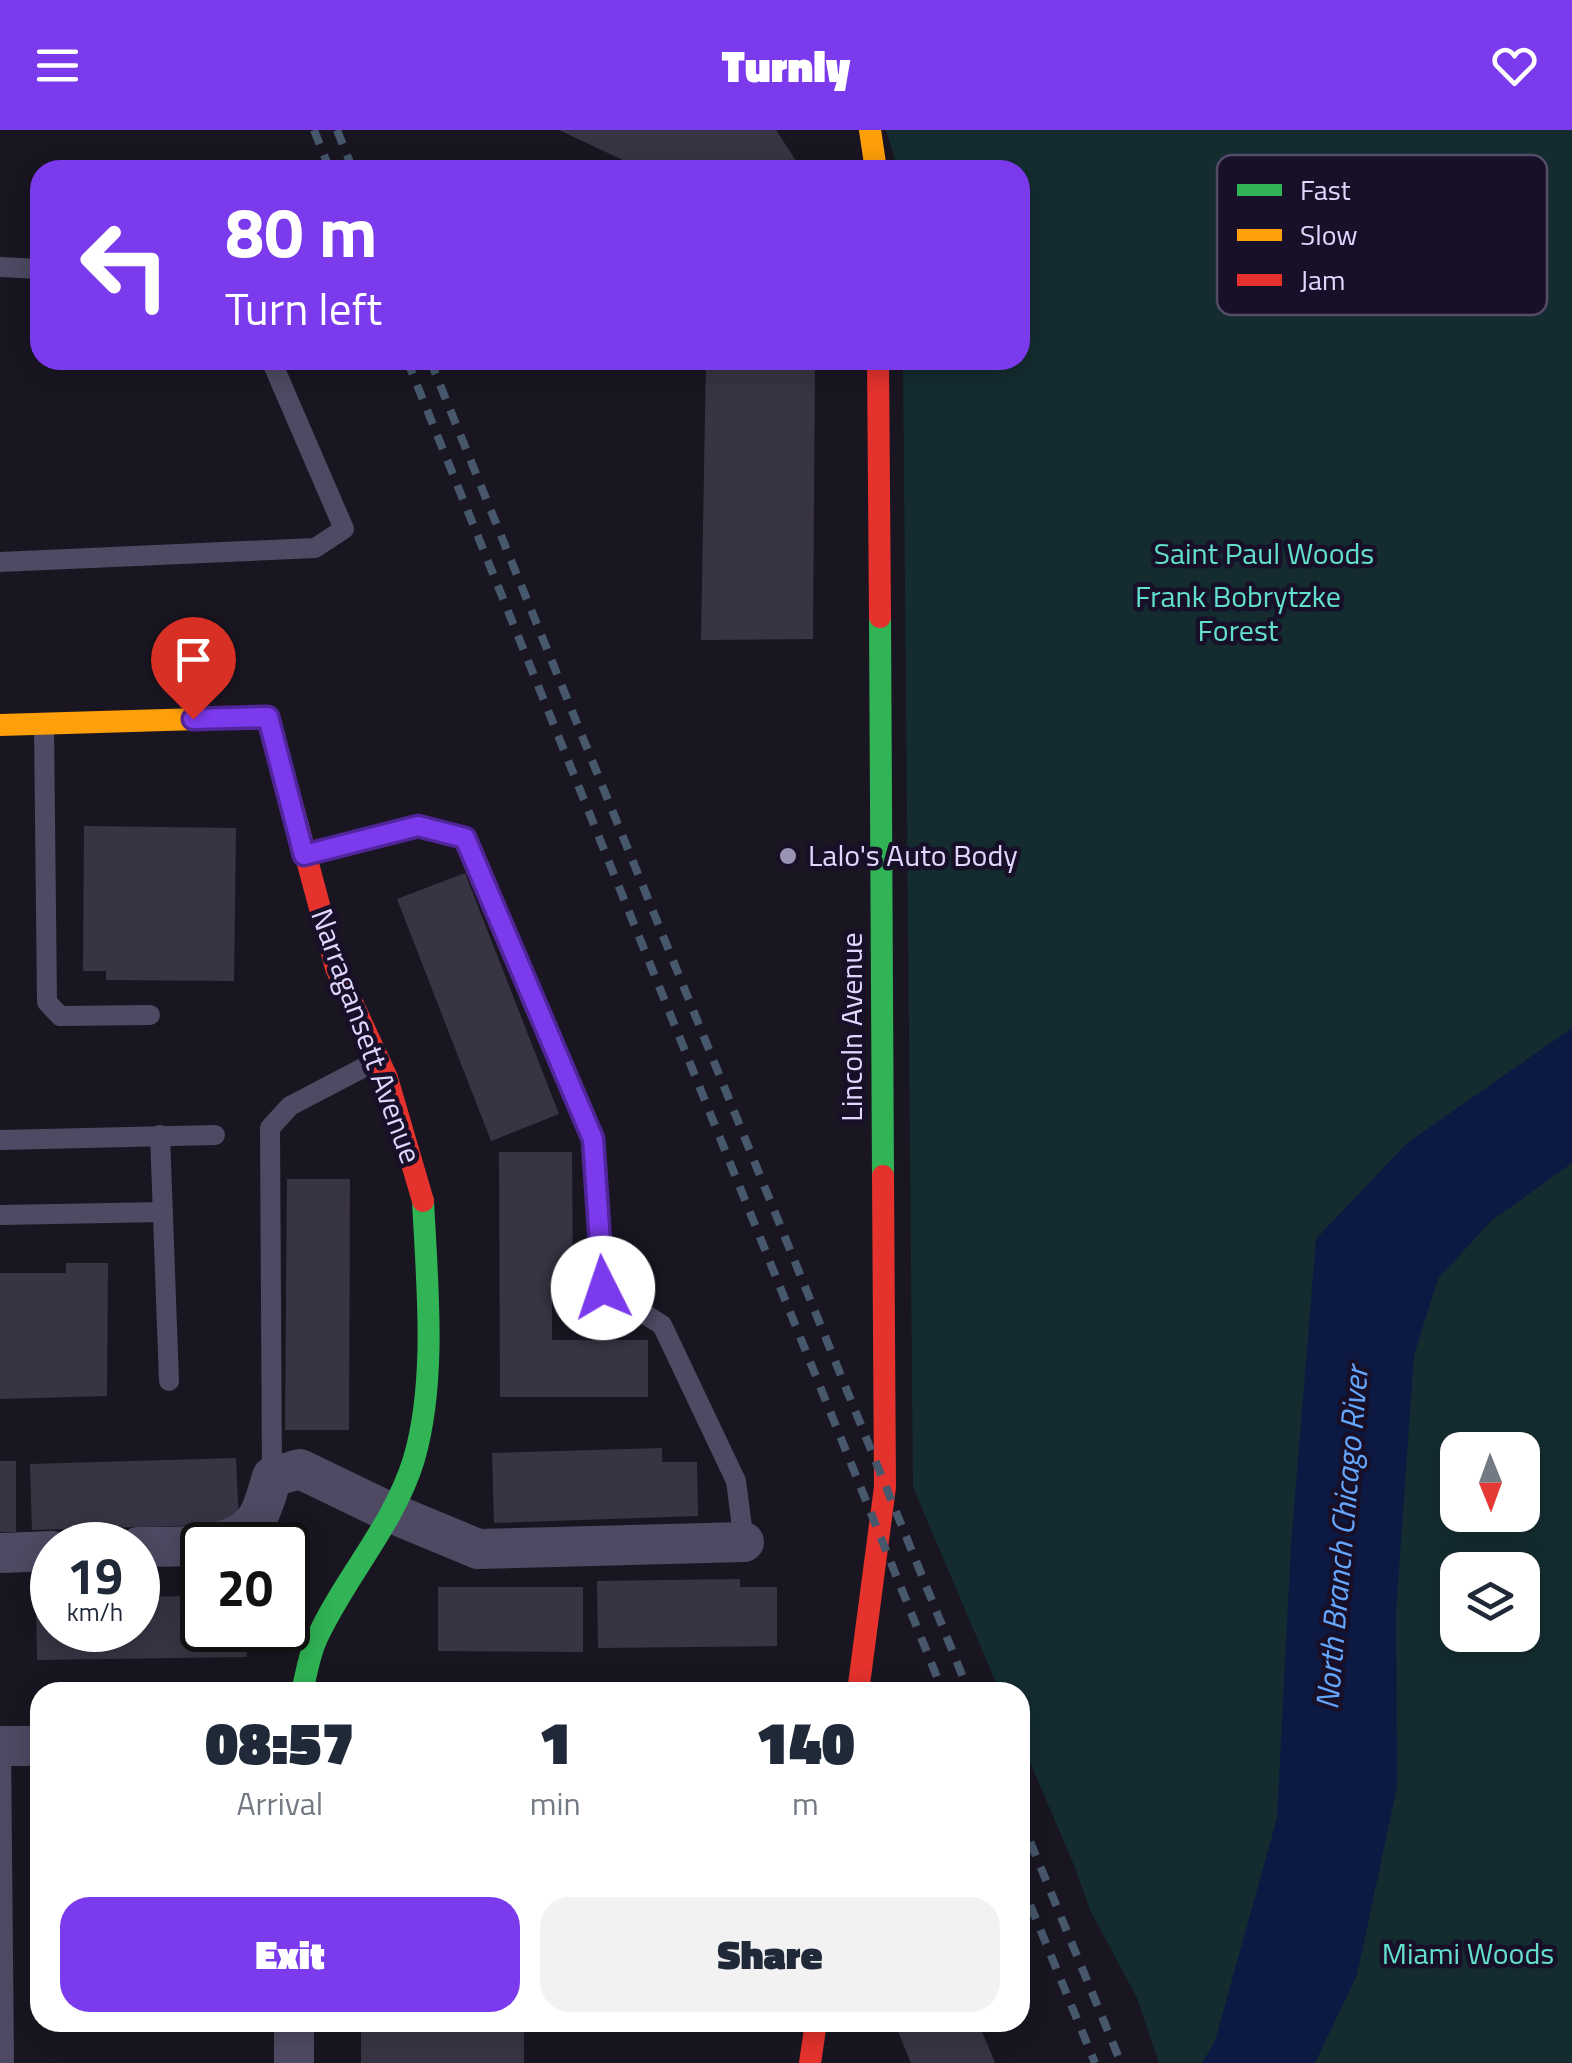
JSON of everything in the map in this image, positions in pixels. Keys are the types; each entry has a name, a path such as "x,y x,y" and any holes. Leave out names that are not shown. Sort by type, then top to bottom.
{"main road":[{"path":"870,130 874,160"},
{"name":"Lincoln Avenue","path":"859,1682 885,1487 878,370"},
{"name":"Narragansett Avenue","path":"44,724 268,717 336,968 378,1060 423,1194 428,1309 425,1392 414,1459 316,1642 305,1682"},
{"path":"0,725 44,724"},
{"path":"810,2063 815,2032"}],"street":[{"path":"160,1546 202,1545 234,1536 257,1519 272,1477 300,1469 478,1549 744,1542"},
{"path":"0,1552 30,1551"},
{"path":"0,1746 30,1746"},
{"path":"294,2032 294,2063"}],"lane":[{"path":"0,267 30,268"},
{"path":"0,562 314,548 344,529 276,370"},
{"path":"44,724 47,1002 60,1016 150,1015"},
{"path":"304,855 418,826 465,838 593,1139 603,1288 662,1325 736,1480 744,1542"},
{"path":"272,1477 270,1128 290,1106 378,1060"},
{"path":"0,1140 215,1134"},
{"path":"160,1136 168,1381"},
{"path":"0,1214 163,1212"},
{"path":"0,1746 4,2063"}],"green space":[{"name":"Saint Paul Woods","path":"886,130 1572,130 1572,2063 1159,2063 1137,1998 1090,1910 1030,1762 1030,1682 996,1682 913,1487 903,370 1030,370 1030,160 895,160"}],"water":[{"name":"North Branch Chicago River","path":"1572,1028 1572,1163 1490,1222 1438,1279 1414,1355 1396,1613 1397,1787 1357,1975 1315,2063 1202,2063 1215,2041 1277,1818 1291,1545 1316,1239 1407,1143"}],"building":[{"path":"559,130 776,130 796,160 623,160"},
{"path":"706,370 815,370 813,639 701,640"},
{"path":"84,826 236,828 234,981 106,980 106,971 83,971"},
{"path":"465,873 559,1114 491,1141 397,899"},
{"path":"499,1152 572,1152 573,1282 552,1282 552,1340 648,1340 648,1397 500,1397"},
{"path":"287,1179 350,1179 349,1430 285,1430"},
{"path":"66,1263 108,1263 107,1396 0,1399 0,1273 66,1273"},
{"path":"662,1448 662,1462 697,1462 698,1516 494,1523 492,1453"},
{"path":"236,1458 239,1522 180,1522 180,1526 160,1526 160,1522 32,1522 30,1464"},
{"path":"0,1461 16,1461 16,1532 0,1532"},
{"path":"740,1579 740,1587 777,1587 777,1646 598,1648 597,1581"},
{"path":"438,1587 583,1587 583,1652 438,1651"},
{"path":"180,1596 180,1652 247,1652 247,1657 37,1660 37,1652 160,1652 160,1597"},
{"path":"361,2032 524,2032 524,2063 361,2063"},
{"path":"898,2032 982,2032 995,2063 911,2063"}],"railway":[{"path":"314,130 326,160"},
{"path":"337,130 349,160"},
{"path":"411,370 939,1682"},
{"path":"434,370 965,1682"},
{"path":"1030,1841 1121,2063"},
{"path":"1030,1904 1095,2063"}],"traffic: fast":[{"path":"880,617 883,1176"},
{"path":"304,1682 327,1617 382,1529 414,1459 428,1364 423,1201"}],"traffic: slow":[{"path":"870,130 874,160"},
{"path":"0,725 268,717 300,834"}],"traffic: jam":[{"path":"878,370 880,617"},
{"path":"300,834 336,968 387,1078 423,1201"},
{"path":"859,1682 885,1487 883,1176"},
{"path":"810,2063 815,2032"}],"place":[{"name":"Lalo's Auto Body","path":"788,856"}],"route":[{"path":"193,719 268,717 304,855 418,826 465,838 593,1139 603,1288"}],"park label":[{"name":"Frank Bobrytzke Forest","path":"1238,614"},
{"name":"Miami Woods","path":"1468,1954"}]}
